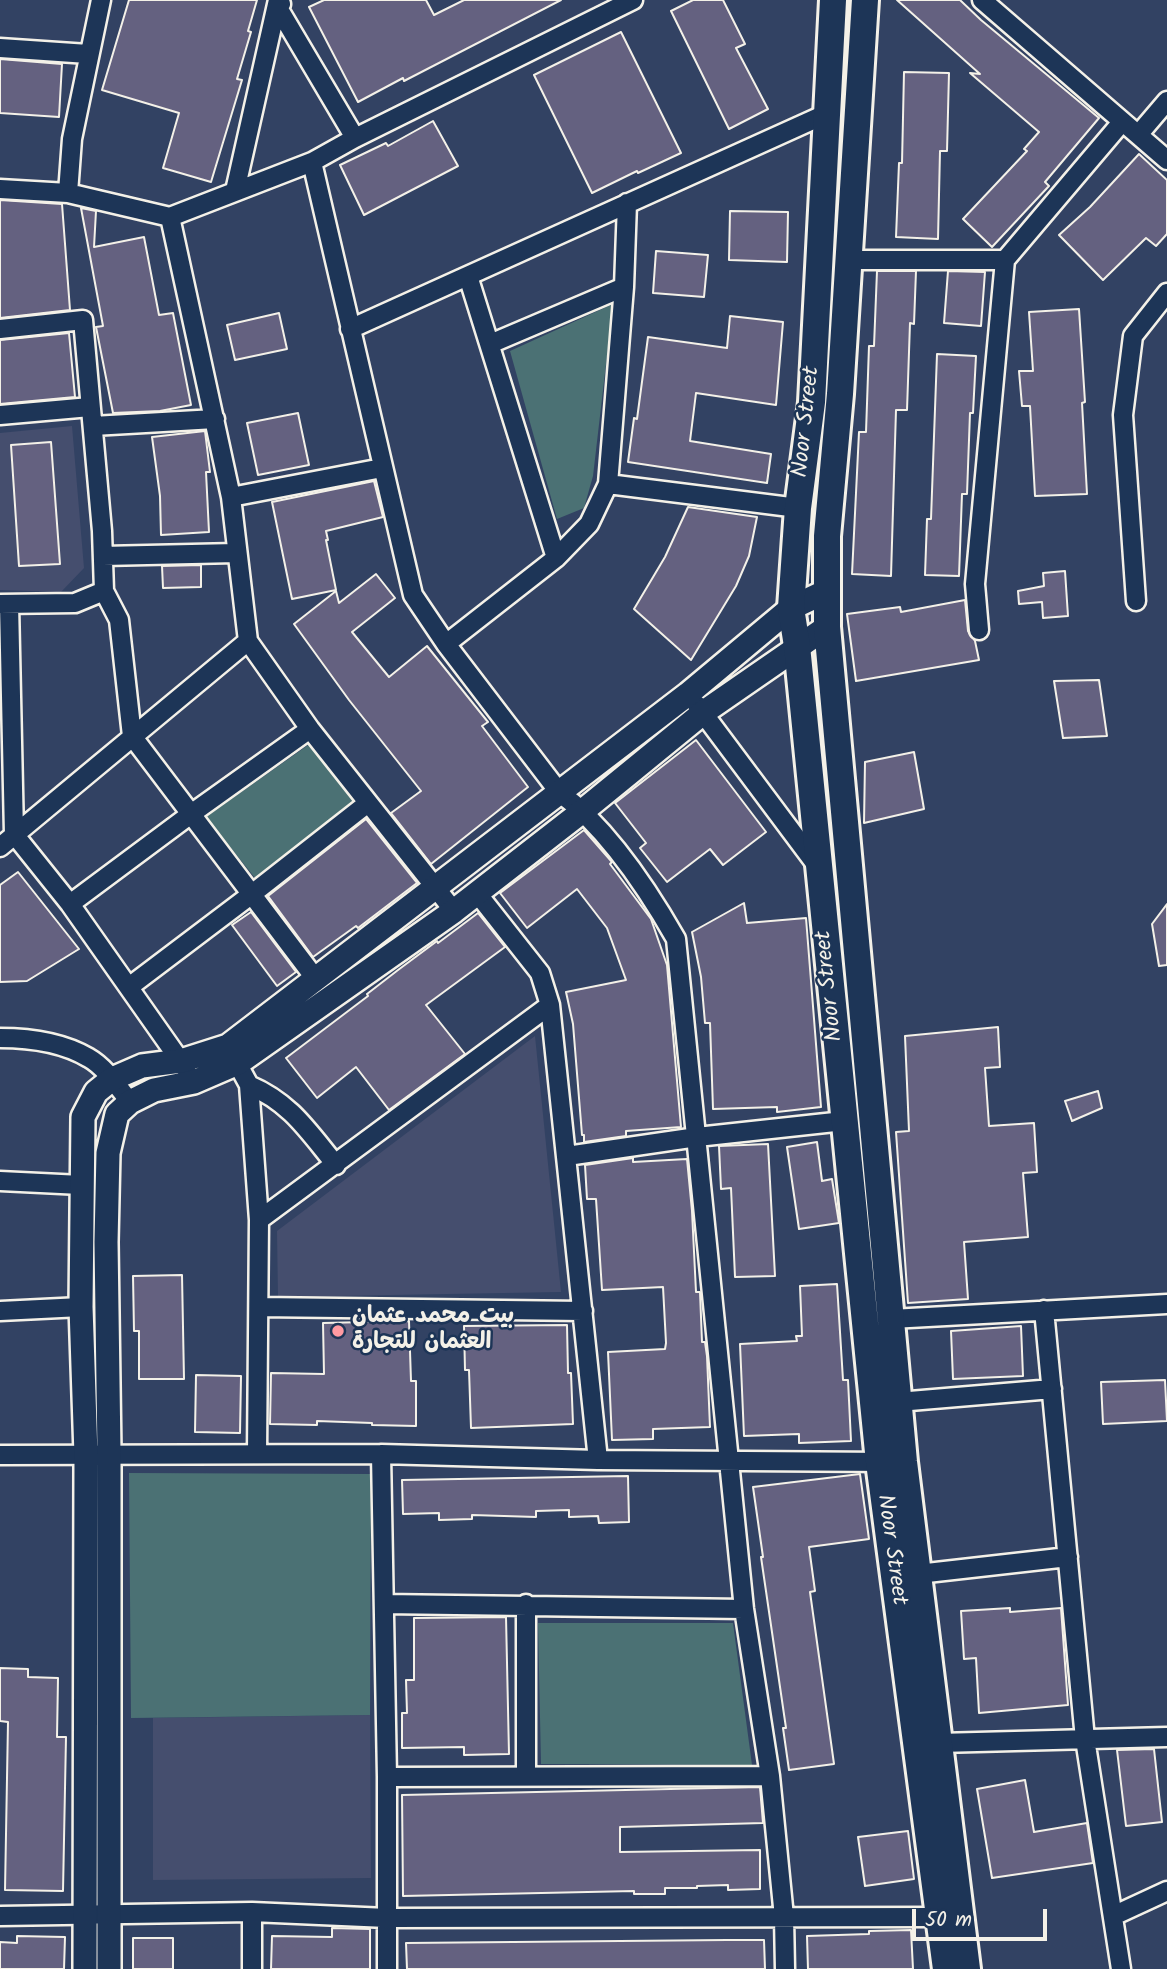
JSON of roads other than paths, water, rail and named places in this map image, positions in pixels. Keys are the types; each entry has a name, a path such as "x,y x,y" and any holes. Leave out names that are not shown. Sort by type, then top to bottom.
{"main road":[{"name":"Noor Street","path":"831,1 828,113 812,402 798,508 791,608 845,1121 891,1462 946,1969"},
{"name":"Noor Street","path":"864,5 841,394 827,536 827,627 898,1402 891,1462 918,1574 967,1969"}],"street":[{"path":"68,193 72,139 88,54 102,0"},
{"path":"982,0 1167,160"},
{"path":"0,188 68,193 170,217 312,162 627,1"},
{"path":"831,1 864,5"},
{"path":"282,2 355,138"},
{"path":"235,191 282,2"},
{"path":"0,48 88,54"},
{"path":"1138,135 1167,101"},
{"path":"350,329 828,113"},
{"path":"979,630 975,584 1005,260 1122,122"},
{"path":"312,162 413,595 446,644 559,792 584,810 653,899 676,939 744,1609 770,1776 784,1917 785,1969"},
{"path":"446,644 556,558 589,524 608,484 624,287 626,204"},
{"path":"170,217 231,497 248,641 310,729 454,911"},
{"path":"849,260 1005,260"},
{"path":"468,275 556,558"},
{"path":"490,344 624,287"},
{"path":"1136,601 1123,415 1133,336 1167,293"},
{"path":"0,329 83,320 104,591 120,620 132,736 316,978"},
{"path":"0,415 90,407"},
{"path":"93,426 215,419"},
{"path":"231,497 382,468"},
{"path":"608,484 798,508"},
{"path":"103,556 236,553"},
{"path":"104,591 75,603 4,604 14,834 70,904 194,1082"},
{"path":"85,1969 86,1455 81,1185 83,1117 96,1092 111,1079 142,1066 233,1055 316,978 688,694 791,608 827,591"},
{"path":"109,1969 109,1453 106,1241 108,1153 117,1114 130,1101 154,1090 194,1082 454,911 704,712 827,627"},
{"path":"0,846 248,641"},
{"path":"688,694 819,868"},
{"path":"70,904 310,729"},
{"path":"129,987 368,803"},
{"path":"477,893 540,973 550,1005 598,1460"},
{"path":"258,1220 550,1005"},
{"path":"0,1038 27,1038 60,1045 91,1058 130,1101"},
{"path":"233,1055 249,1085 258,1220 257,1454"},
{"path":"249,1085 270,1094 294,1113 336,1165"},
{"path":"567,1156 696,1137 845,1121"},
{"path":"0,1181 81,1185"},
{"path":"891,1319 1167,1304"},
{"path":"0,1311 82,1307"},
{"path":"259,1307 583,1311"},
{"path":"1044,1310 1085,1739 1121,1969"},
{"path":"898,1402 1052,1389"},
{"path":"0,1455 381,1454 598,1460 891,1462"},
{"path":"381,1454 387,1777 387,1969"},
{"path":"918,1574 1068,1557"},
{"path":"384,1604 744,1609"},
{"path":"526,1604 526,1776"},
{"path":"939,1743 1167,1737"},
{"path":"387,1777 770,1776"},
{"path":"1113,1916 1167,1891"},
{"path":"252,1912 252,1969"},
{"path":"0,1916 252,1912 387,1918 939,1917"}],"place":[{"name":"بيت محمد عثمان العثمان للتجارة","path":"338,1331"}]}
